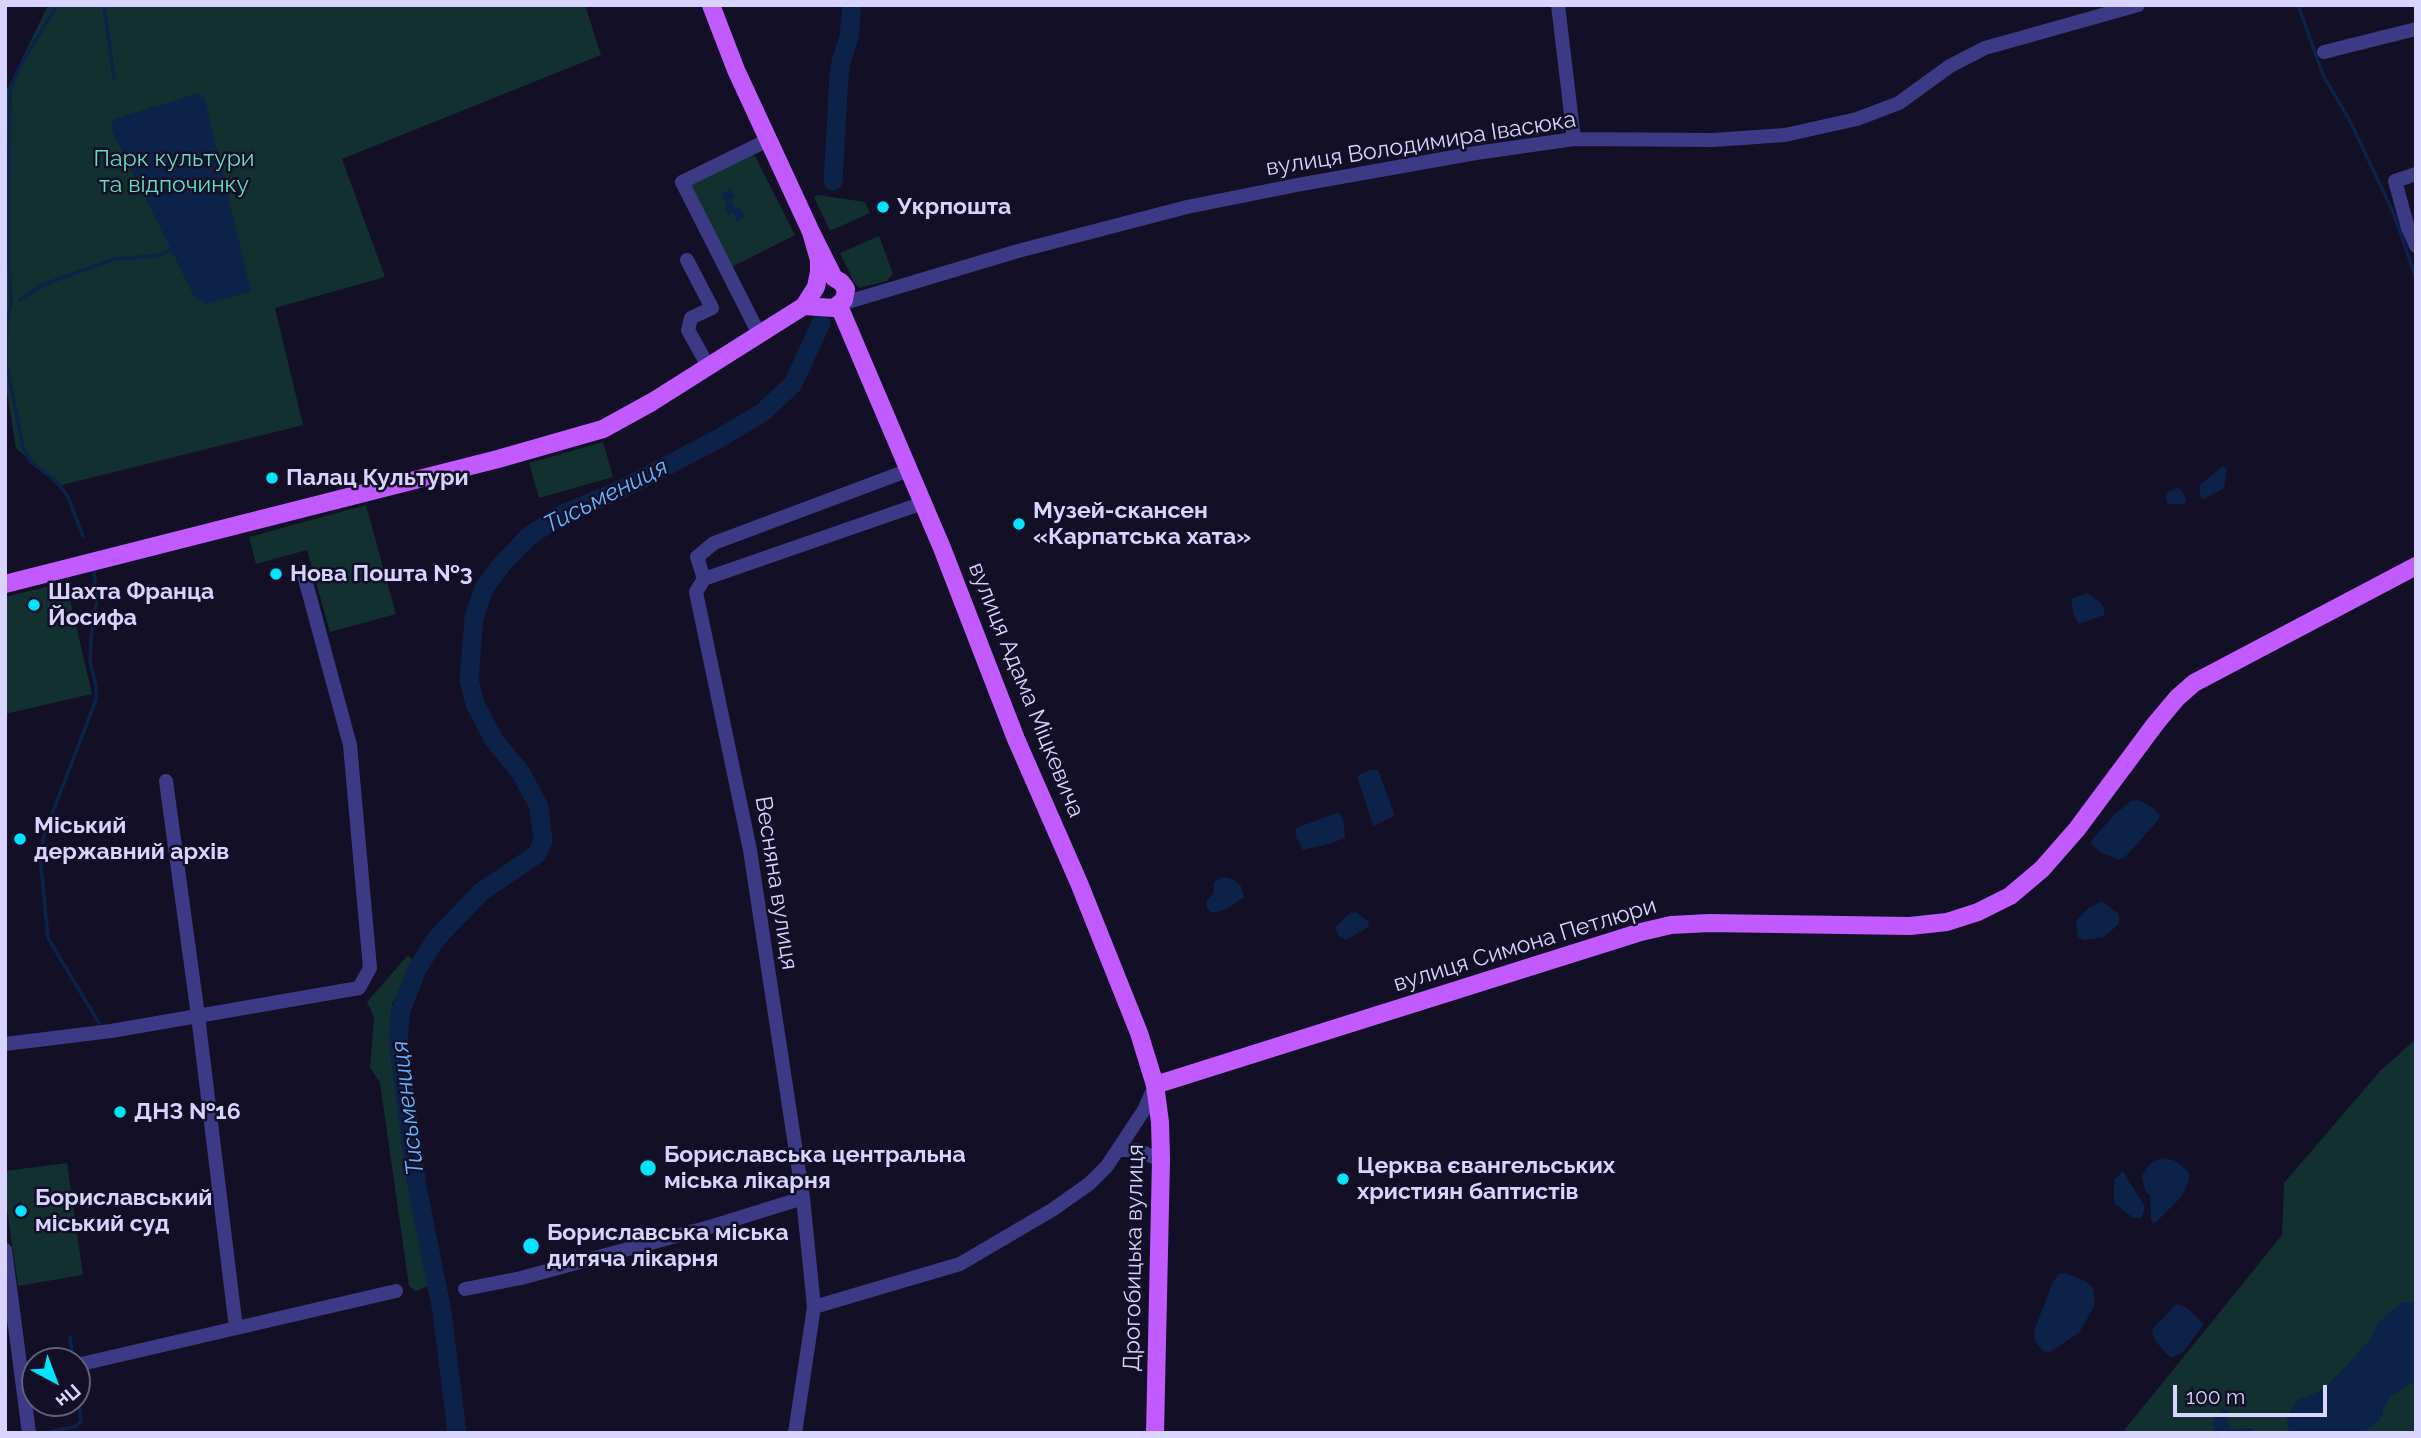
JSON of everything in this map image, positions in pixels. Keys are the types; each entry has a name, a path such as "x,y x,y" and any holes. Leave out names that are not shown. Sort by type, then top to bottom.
{"main road":[{"path":"711,5 727,51 811,232 818,260 816,288"},
{"name":"вулиця Адама Міцкевича","path":"811,232 923,503 1016,739 1084,895 1139,1033 1155,1085"},
{"path":"804,306 821,281 838,300"},
{"path":"5,584 555,444 618,422 804,306 838,300"},
{"name":"вулиця Симона Петлюри","path":"1155,1085 1640,932 1671,925 1709,923 1910,926 1947,922 1978,912 2010,896 2042,869 2077,829 2156,723 2194,683 2416,566"},
{"name":"Дрогобицька вулиця","path":"1155,1085 1161,1160 1155,1433"}],"street":[{"path":"1558,5 1574,139"},
{"name":"вулиця Володимира Івасюка","path":"838,300 866,297 1018,251 1187,207 1476,153 1574,139 1713,140 1785,135 1857,119 1899,103 1973,52 2138,5"},
{"path":"2324,52 2416,29"},
{"path":"759,334 682,182 768,139"},
{"path":"2416,174 2395,181 2416,246"},
{"path":"687,260 712,308 691,318 688,331 708,366"},
{"name":"Весняна вулиця","path":"795,1433 814,1307 803,1198 750,850 696,592 704,579 697,557 714,543 909,470"},
{"path":"704,579 923,503"},
{"path":"5,1044 111,1031 359,988 370,968 350,745 305,579"},
{"path":"166,780 236,1328"},
{"path":"814,1307 960,1264 1052,1210 1088,1184 1119,1150 1144,1110 1155,1085"},
{"path":"1119,1150 1137,1150 1161,1160"},
{"path":"465,1289 482,1287 713,1226 803,1198"},
{"path":"5,1250 23,1347"},
{"path":"91,1362 396,1291"}],"green space":[{"name":"Парк культури та відпочинку","path":"48,5 585,5 601,55 342,159 385,277 275,308 303,425 58,486 16,448 5,379 7,90"},
{"path":"752,150 795,235 730,268 687,183"},
{"path":"818,195 865,202 870,213 830,231 814,197"},
{"path":"879,236 893,274 887,281 859,288 840,253"},
{"path":"603,442 613,477 539,498 529,463"},
{"path":"366,505 396,614 330,632 307,550 256,564 249,537"},
{"path":"66,582 92,694 5,714 5,597"},
{"path":"408,955 415,962 392,1004 390,1039 409,1186 431,1285 416,1291 409,1286 380,1083 370,1067 374,1017 367,1002"},
{"path":"2416,1039 2416,1433 2122,1433 2282,1235 2284,1183 2380,1071"},
{"path":"67,1163 83,1275 18,1286 5,1195 5,1171"}],"water":[{"path":"200,93 205,99 251,292 205,304 195,298 111,129 114,119"},
{"path":"731,189 735,197 729,202 732,201 736,209 740,207 745,218 737,222 733,213 728,215 724,206 727,204 721,194"},
{"path":"2223,466 2227,469 2224,488 2204,499 2201,498 2199,486"},
{"path":"2181,489 2185,504 2168,504 2165,497 2169,491"},
{"path":"2087,593 2100,602 2104,615 2079,624 2074,616 2071,599"},
{"path":"1369,770 1378,770 1395,816 1373,826 1357,776"},
{"path":"2138,800 2152,807 2159,814 2159,819 2127,855 2119,860 2100,852 2091,841 2115,814 2131,801"},
{"path":"1339,812 1344,823 1345,838 1303,850 1296,837 1296,828"},
{"path":"1223,877 1233,879 1241,886 1244,897 1227,909 1212,913 1207,908 1206,901 1213,894 1214,882"},
{"path":"2102,901 2119,914 2119,924 2104,937 2084,940 2078,937 2076,921 2088,908"},
{"path":"1356,912 1368,921 1369,927 1346,940 1339,936 1335,927 1350,913"},
{"path":"2161,1158 2173,1160 2182,1166 2189,1173 2189,1181 2181,1197 2154,1224 2151,1220 2150,1195 2145,1191 2142,1175 2151,1163"},
{"path":"2123,1171 2145,1207 2142,1218 2133,1218 2114,1203 2114,1180"},
{"path":"2066,1273 2085,1281 2093,1288 2095,1305 2079,1333 2050,1352 2043,1351 2035,1341 2034,1331 2052,1284 2058,1274"},
{"path":"2402,1302 2416,1303 2414,1382 2390,1397 2383,1416 2362,1433 2289,1433 2287,1419 2299,1399 2316,1393 2330,1383 2370,1340 2378,1323"},
{"path":"2176,1304 2187,1308 2203,1323 2184,1351 2173,1358 2167,1355 2154,1339 2152,1330"},
{"path":"2222,1409 2231,1413 2227,1421 2230,1429 2251,1428 2256,1433 2214,1433 2213,1418"}],"waterway":[{"path":"57,5 23,61 10,89 8,242 11,304 7,320 6,362 23,447 30,461 57,482 68,497 83,536"},
{"path":"104,5 114,79"},
{"name":"Тисьмениця","path":"833,181 839,77 849,37 852,5"},
{"path":"2298,5 2323,75 2350,121 2393,212 2416,278"},
{"path":"20,300 42,285 115,259 156,256 173,249"},
{"name":"Тисьмениця","path":"457,1433 442,1312 417,1186 398,1039 401,1010 417,969 436,939 481,892 537,854 543,841 539,807 521,773 494,740 475,704 469,680 474,618 484,588 528,537 561,515 620,490 720,438 763,412 793,384 821,323"},
{"path":"94,572 97,599 90,662 96,685 96,700 45,832 40,856 48,938 99,1023"},
{"path":"70,1337 71,1347"},
{"path":"45,1433 76,1426 81,1421 81,1417"}],"place":[{"name":"Укрпошта","path":"883,207"},
{"name":"Палац Культури","path":"272,478"},
{"name":"Музей-скансен «Карпатська хата»","path":"1019,524"},
{"name":"Нова Пошта №3","path":"276,574"},
{"name":"Шахта Франца Йосифа","path":"34,605"},
{"name":"Міський державний архів","path":"20,839"},
{"name":"ДНЗ №16","path":"120,1112"},
{"name":"Бориславська центральна міська лікарня","path":"648,1168"},
{"name":"Церква євангельських християн баптистів","path":"1343,1179"},
{"name":"Бориславський міський суд","path":"21,1211"},
{"name":"Бориславська міська дитяча лікарня","path":"531,1246"}]}
